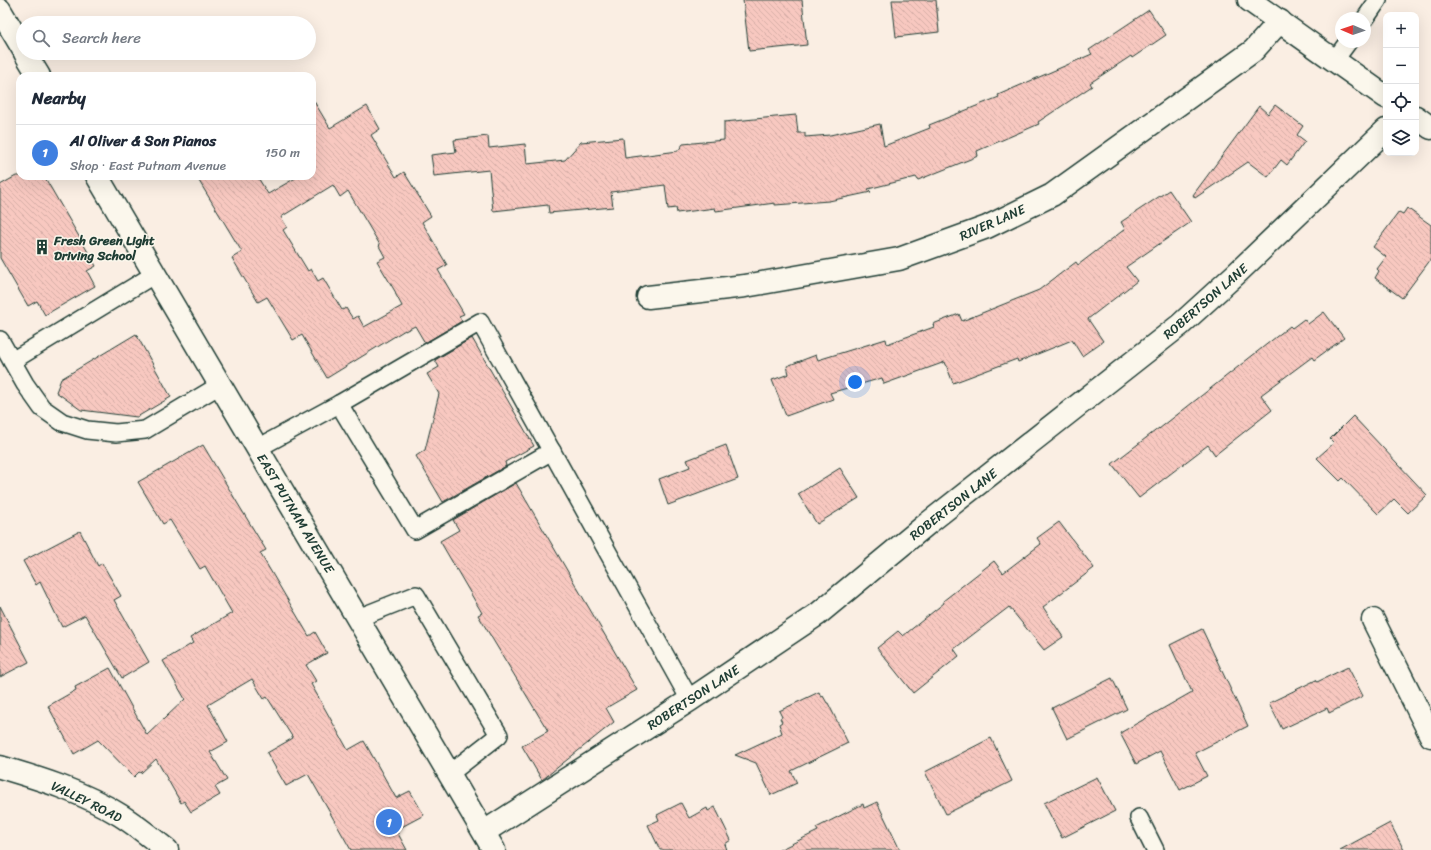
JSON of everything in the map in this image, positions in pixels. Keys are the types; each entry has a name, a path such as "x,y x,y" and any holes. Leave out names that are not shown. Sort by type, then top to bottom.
{"street":[{"path":"1249,0 1383,94"},
{"path":"0,10 16,37"},
{"name":"RIVER LANE","path":"648,297 745,286 900,259 987,227 1052,195 1253,51 1280,21"},
{"path":"29,60 37,72"},
{"path":"1419,119 1431,128"},
{"name":"ROBERTSON LANE","path":"489,841 690,700 818,614 927,524 1180,325 1242,269 1383,133"},
{"name":"EAST PUTNAM AVENUE","path":"99,180 489,841"},
{"path":"1373,620 1431,736"},
{"name":"VALLEY ROAD","path":"0,767 66,789 120,815 166,850"}],"lane":[{"path":"1370,12 1378,0"},
{"path":"1334,61 1344,48"},
{"path":"12,360 155,274"},
{"path":"258,448 339,404 480,322 690,700"},
{"path":"0,340 25,384 42,408 62,422 87,430 116,434 144,430 220,385"},
{"path":"339,404 415,530 552,450"},
{"path":"358,618 416,595 491,722 499,736 449,774"},
{"path":"1139,818 1155,850"}],"building":[{"path":"743,0 802,0 807,45 749,51"},
{"path":"892,0 936,0 939,32 896,37"},
{"path":"1149,10 1166,35 1132,58 1131,56 1090,83 1092,86 1038,122 1039,124 977,151 978,156 918,180 916,177 868,189 871,192 829,201 775,205 775,203 716,211 715,208 677,213 676,208 668,209 665,185 611,192 613,207 549,213 548,205 493,211 489,170 434,176 431,155 456,152 454,140 488,136 489,148 525,144 527,164 565,160 581,142 623,138 625,158 678,151 683,144 724,140 724,122 796,115 798,133 805,133 805,137 830,135 880,124 884,146 930,128 929,125 999,97 998,95 1092,54 1089,50"},
{"path":"316,105 330,128 367,106 380,129 371,135 396,177 404,172 431,216 422,222 447,265 438,270 464,314 459,316 462,321 425,343 415,326 405,330 327,378 302,335 293,340 267,297 258,302 232,258 242,252 198,180 259,180 268,194 292,180 316,180","holes":["333,185 340,197 348,191 380,245 379,246 385,257 377,261 402,306 364,327 358,316 353,319 346,308 342,310 323,278 318,281 311,269 308,271 283,230 287,227 281,217"]},
{"path":"1275,105 1303,126 1297,135 1305,141 1287,165 1281,160 1268,177 1248,162 1195,198 1193,195 1259,106 1268,114"},
{"name":"Fresh Green Light Driving School","path":"16,176 16,180 46,180 96,266 87,271 95,286 45,315 37,301 28,306 0,258 0,185"},
{"path":"1169,190 1191,222 1126,267 1137,281 1088,319 1103,341 1082,356 1072,340 1018,362 1017,359 953,383 945,362 884,384 882,378 830,393 833,399 786,416 772,380 789,374 787,366 816,355 818,360 886,339 887,344 934,327 933,324 959,314 962,321 1039,290 1076,262 1078,265 1125,229 1121,222"},
{"path":"1407,208 1431,225 1431,259 1402,298 1375,278 1379,271 1377,269 1386,257 1373,247 1399,212 1403,214"},
{"path":"1324,312 1344,338 1314,360 1312,357 1261,395 1272,410 1215,455 1208,445 1139,498 1112,464 1290,326 1292,328 1304,319 1308,324"},
{"path":"136,334 171,397 137,417 81,410 56,392 61,379"},
{"path":"472,338 534,446 505,462 506,466 443,502 416,456 425,450 439,394 427,374 439,367 435,360"},
{"path":"1353,416 1427,495 1408,513 1394,499 1378,514 1343,478 1340,481 1317,458 1334,443 1330,439"},
{"path":"203,445 266,550 260,553 309,636 315,632 327,653 306,665 316,681 311,684 348,750 364,741 396,798 410,791 424,815 396,830 407,850 351,850 308,774 286,786 267,753 293,738 267,697 264,699 252,679 208,705 228,742 210,752 227,780 215,787 220,795 191,812 184,801 181,803 156,759 141,773 139,772 134,777 98,740 74,754 48,706 76,690 75,687 110,668 147,735 185,699 163,661 193,643 190,638 232,613 205,566 200,569 170,520 163,524 138,482"},
{"path":"726,445 738,479 668,505 659,479 690,467 687,460"},
{"path":"840,468 859,498 817,524 798,494"},
{"path":"516,483 637,690 606,708 614,722 542,780 522,746 548,731 478,615 482,613 440,541 459,530 453,520"},
{"path":"1059,522 1094,568 1043,607 1063,637 1044,650 1009,607 954,649 959,656 913,693 877,648 898,631 903,636 944,603 943,601 994,561 1003,573 1041,544 1037,538"},
{"path":"80,531 98,566 102,563 121,596 114,600 149,662 122,678 85,615 62,627 40,582 36,585 23,561"},
{"path":"0,606 29,662 0,677"},
{"path":"1202,629 1248,726 1195,753 1207,776 1180,790 1160,751 1136,764 1120,733 1192,692 1170,645"},
{"path":"1348,667 1363,696 1329,713 1327,708 1282,729 1269,703 1316,680 1317,682"},
{"path":"1112,678 1127,709 1067,739 1052,708"},
{"path":"819,692 821,697 823,696 828,703 848,743 791,771 797,783 771,795 756,763 735,755 782,733 779,724 782,722 780,718 782,717 779,711"},
{"path":"991,738 1012,781 946,814 925,772"},
{"path":"1097,777 1115,811 1062,838 1044,803"},
{"path":"877,802 900,850 779,850 818,831 816,828 863,804 864,808"},
{"path":"681,803 689,818 707,808 708,811 715,807 731,840 725,844 727,850 660,850 648,825 659,820 657,815"},
{"path":"1390,823 1404,850 1340,850"}],"place":[{"name":"Fresh Green Light Driving School","path":"42,247"},
{"name":"Al Oliver & Son Pianos","path":"389,822"}]}
